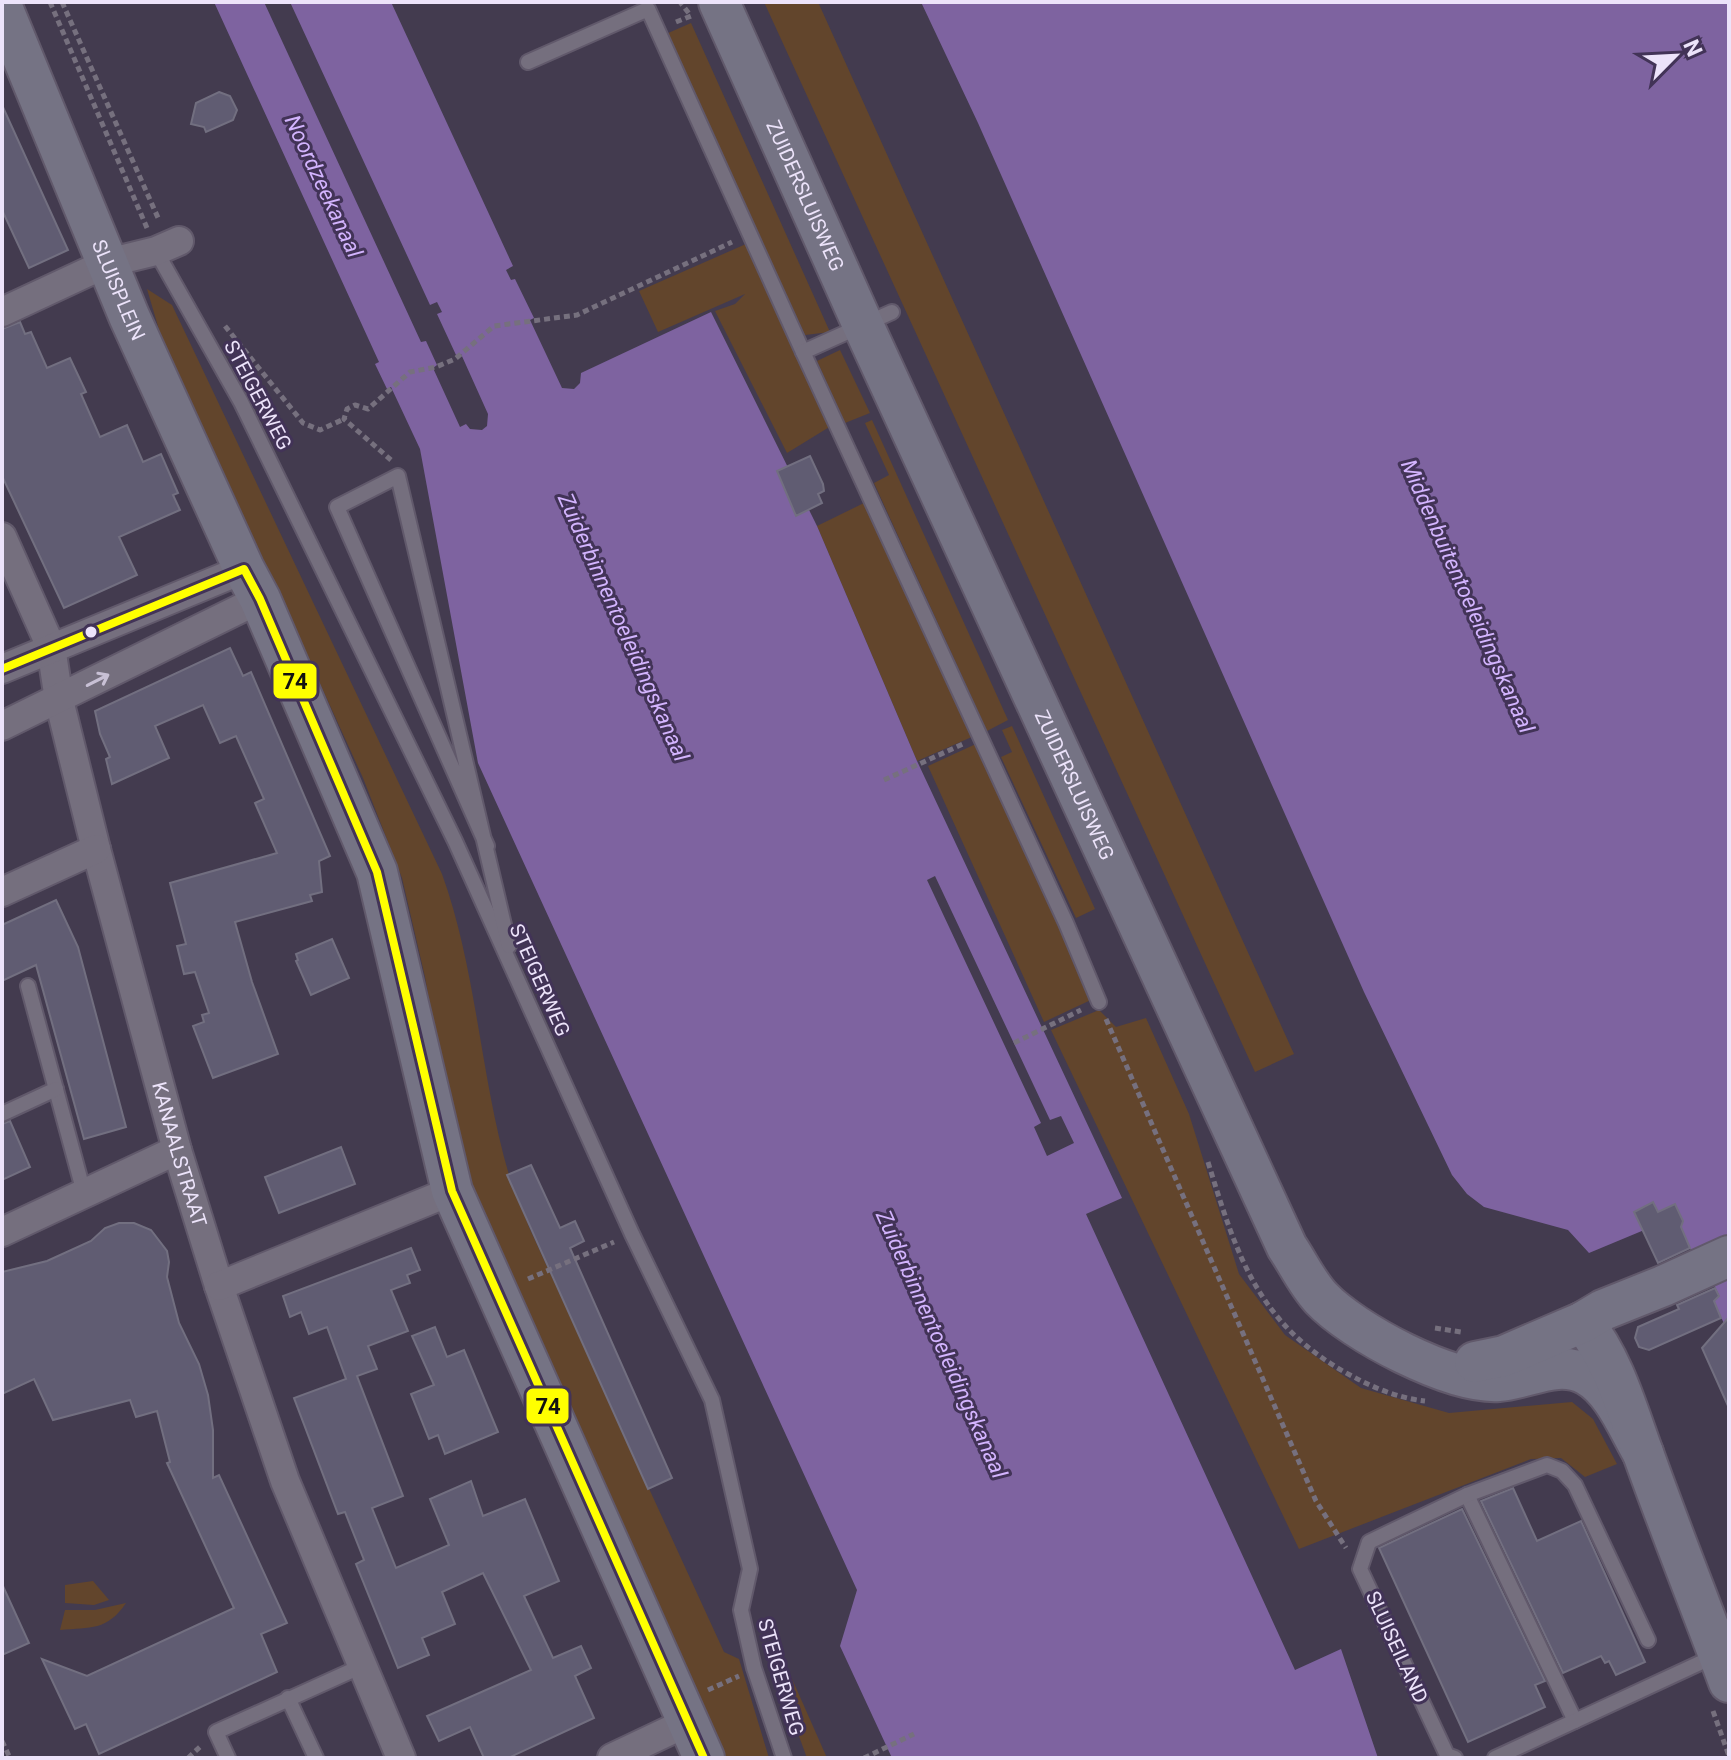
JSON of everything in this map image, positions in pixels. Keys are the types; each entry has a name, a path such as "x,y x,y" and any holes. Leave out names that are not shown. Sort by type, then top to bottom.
{"street":[{"name":"ZUIDERSLUISWEG","path":"719,2 878,318 1287,1247 1320,1297 1367,1335 1442,1368"},
{"name":"SLUISPLEIN","path":"2,7 107,263 252,584 377,872 452,1191 696,1707 704,1758"},
{"path":"2,312 107,263 169,246"},
{"name":"KANAALSTRAAT","path":"2,537 51,647 59,700 96,849 177,1150 219,1286 285,1481 401,1758"},
{"path":"2,669 51,647 252,584"},
{"path":"2,726 59,700 252,584"},
{"path":"2,892 96,849"},
{"path":"2,1232 177,1150"},
{"path":"219,1286 452,1191"},
{"path":"1442,1368 1504,1356 1729,1256"},
{"path":"1572,1370 1576,1325"},
{"path":"1576,1325 1598,1340 1628,1406 1724,1668"},
{"path":"1442,1368 1479,1382 1502,1381 1560,1367 1585,1373 1609,1396 1643,1453"},
{"path":"612,1758 696,1707"}],"lane":[{"path":"528,62 646,5 1066,923 1099,1002"},
{"name":"STEIGERWEG","path":"169,246 241,402 455,841 632,1234 712,1400 750,1569 741,1610 754,1668 784,1758"},
{"path":"803,352 878,318"},
{"path":"487,846 337,507 398,476 487,846 516,977"},
{"path":"28,986 84,1193"},
{"path":"2,1114 56,1089"},
{"name":"SLUISEILAND","path":"1455,1758 1447,1755 1361,1571 1369,1542 1467,1495 1547,1465 1562,1471 1575,1485 1648,1640"},
{"path":"1467,1495 1575,1721"},
{"path":"228,1758 216,1732 362,1666"},
{"path":"1495,1758 1575,1721 1724,1668"},
{"path":"288,1698 316,1758"}],"path":[{"path":"50,2 169,246"},
{"path":"62,2 169,246"},
{"path":"224,325 303,423 320,430 344,419 347,409 355,405 368,409 410,372 436,367 455,359 494,326 577,315 750,234"},
{"path":"344,419 390,456 398,476"},
{"path":"884,780 962,744"},
{"path":"1014,1043 1099,1002 1316,1501 1361,1571"},
{"path":"553,1268 632,1234"},
{"path":"1433,1328 1471,1331"},
{"path":"696,1707 735,1677"},
{"path":"864,1758 914,1734"},
{"path":"2,1741 10,1758"}],"shaded area":[{"path":"764,2 818,2 1294,1054 1255,1072"},
{"path":"691,23 830,332 805,335 666,34"},
{"path":"746,244 831,426 787,453 715,311 735,304 745,294 658,332 639,291"},
{"path":"147,289 172,305 442,874 463,948 491,1100 511,1181 529,1227 724,1652 739,1659 769,1758 722,1758 457,1156 425,977 402,878 363,778 160,333"},
{"path":"840,350 870,413 845,423 817,361"},
{"path":"872,420 1008,720 987,731 874,483 889,475 865,423"},
{"path":"866,502 974,736 917,761 817,526"},
{"path":"1012,726 1095,909 1076,918 1001,757 1012,752 1002,730"},
{"path":"978,743 1093,999 1044,1022 928,766"},
{"path":"1099,1010 1116,1027 1146,1018 1189,1114 1239,1274 1285,1335 1361,1388 1449,1413 1572,1402 1593,1419 1617,1464 1585,1477 1561,1458 1531,1459 1299,1549 1051,1030"},
{"path":"93,1581 109,1600 94,1605 65,1603 65,1585"},
{"path":"126,1603 112,1619 98,1626 60,1630 65,1610 95,1610"},
{"path":"778,1647 827,1758 807,1758 786,1701 772,1649"}],"water":[{"path":"214,2 264,2 421,342 426,341 437,365 433,368 460,427 466,424 470,429 482,430 487,426 488,414 461,354 456,355 437,314 442,312 437,302 430,305 290,2 391,2 513,266 506,270 511,280 515,279 534,318 530,320 562,388 574,389 580,383 581,373 711,312 817,526 917,761 1122,1198 1086,1214 1295,1670 1341,1649 1378,1758 892,1758 840,1646 857,1590 478,763 420,449 391,387 387,389 375,364 379,362"},
{"name":"Middenbuitentoeleidingskanaal","path":"921,2 1729,2 1729,1335 1714,1301 1719,1295 1712,1281 1704,1281 1680,1225 1683,1221 1676,1206 1645,1218 1649,1228 1589,1253 1568,1230 1484,1207 1467,1194 1452,1175 1364,992 978,123"}],"pier":[{"path":"935,876 1050,1120 1061,1116 1074,1143 1047,1156 1034,1127 1041,1123 927,880"}],"building":[{"path":"219,92 230,96 237,110 233,120 206,132 204,127 191,124 196,103"},
{"path":"2,105 68,250 29,268 2,210"},
{"path":"20,322 25,334 31,332 47,368 70,358 86,392 81,394 100,437 127,425 143,462 161,454 178,493 173,495 180,510 119,537 137,575 64,608 2,476 2,329"},
{"path":"810,456 823,484 824,491 818,494 822,503 796,516 777,471"},
{"path":"230,648 243,676 251,672 330,856 319,861 322,892 310,895 312,901 235,922 252,982 278,1054 213,1078 193,1026 204,1022 202,1015 209,1013 195,972 184,974 177,946 186,944 170,883 277,853 255,803 264,799 236,736 220,743 203,705 155,726 169,758 112,784 106,759 110,757 95,711"},
{"path":"56,900 78,947 126,1127 84,1139 36,965 2,981 2,925"},
{"path":"332,939 349,978 311,995 296,961 296,954"},
{"path":"10,1121 30,1167 2,1180 2,1124"},
{"path":"341,1147 355,1184 279,1213 265,1177"},
{"path":"531,1165 560,1228 575,1221 584,1241 570,1248 672,1478 648,1489 507,1175"},
{"path":"1653,1202 1658,1212 1675,1204 1690,1248 1658,1263 1634,1212"},
{"path":"119,1223 134,1223 151,1230 167,1251 167,1277 179,1323 199,1364 208,1395 213,1430 213,1478 219,1475 287,1623 261,1634 277,1672 99,1754 86,1724 75,1729 42,1659 87,1676 234,1608 167,1463 170,1462 157,1411 136,1417 130,1400 53,1420 34,1379 2,1394 2,1272 47,1261 91,1241 105,1228"},
{"path":"411,1248 420,1270 407,1275 410,1283 391,1290 408,1331 368,1346 377,1369 357,1376 403,1496 372,1508 396,1568 449,1545 430,1499 471,1481 483,1516 525,1499 559,1581 524,1596 553,1658 581,1646 591,1668 575,1676 594,1718 508,1758 484,1758 470,1727 439,1741 427,1716 531,1670 483,1573 442,1592 455,1624 422,1638 429,1655 398,1668 356,1564 364,1560 345,1512 338,1514 294,1398 346,1379 327,1327 309,1334 301,1312 290,1317 283,1296"},
{"path":"1715,1288 1719,1296 1714,1301 1721,1318 1649,1350 1639,1347 1635,1338 1638,1327 1679,1309 1677,1305"},
{"path":"1729,1317 1729,1408 1702,1348"},
{"path":"435,1327 447,1357 464,1350 498,1432 445,1454 438,1435 429,1439 411,1394 434,1385 412,1336"},
{"path":"1513,1488 1537,1541 1581,1521 1645,1662 1616,1675 1609,1661 1605,1663 1601,1656 1563,1673 1481,1501"},
{"path":"1462,1509 1545,1681 1535,1685 1545,1707 1468,1742 1379,1548"},
{"path":"2,1584 29,1643 2,1655"}],"transit line":[{"name":"74","path":"2,669 244,569 260,599 377,872 452,1191 704,1758"}],"water label":[{"name":"Noordzeekanaal","path":"324,186"},
{"name":"Zuiderbinnentoeleidingskanaal","path":"624,627"},
{"name":"Zuiderbinnentoeleidingskanaal","path":"942,1344"}]}
